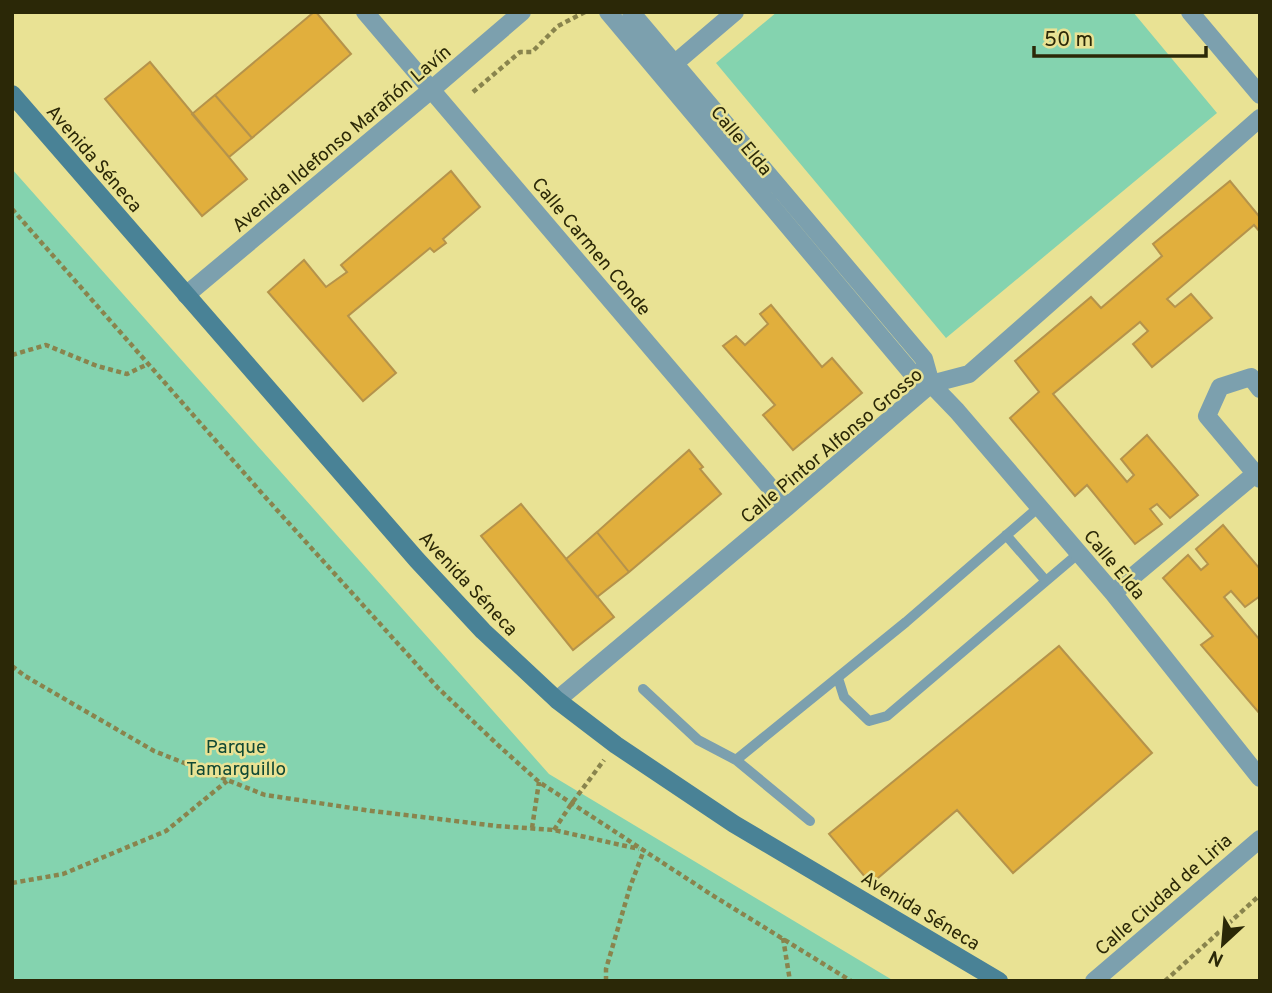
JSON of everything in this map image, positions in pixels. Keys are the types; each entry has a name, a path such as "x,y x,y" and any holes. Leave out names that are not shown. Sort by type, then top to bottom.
{"street":[{"name":"Calle Carmen Conde","path":"365,12 787,507"},
{"name":"Avenida Ildefonso Marañón Lavín","path":"186,295 522,12"},
{"name":"Calle Elda","path":"608,12 910,372 931,384 957,411 1079,553 1260,778"},
{"name":"Calle Elda","path":"631,12 924,359 931,384"},
{"path":"674,64 734,12"},
{"path":"1190,12 1260,95"},
{"name":"Avenida Séneca","path":"12,94 417,561 483,631 557,700 616,745 734,824 999,981"},
{"name":"Calle Pintor Alfonso Grosso","path":"557,700 931,384 969,374 1260,118"},
{"path":"1113,593 1257,477 1207,416 1220,387 1251,377 1260,388"},
{"name":"Calle Ciudad de Liria","path":"1094,981 1260,839"}],"lane":[{"path":"736,760 906,622 1039,507"},
{"path":"1006,536 1046,581"},
{"path":"838,678 844,697 869,720 887,716 1079,553"},
{"path":"643,689 698,740 736,760 810,821"}],"path":[{"path":"473,92 520,52 532,52 558,26 585,12"},
{"path":"12,209 267,499 438,688 539,782 851,981"},
{"path":"12,355 46,345 97,366 127,374 148,363"},
{"path":"12,666 24,677 154,751 265,795 372,811 554,830 644,850"},
{"path":"554,830 616,745"},
{"path":"12,883 63,874 166,831 228,780"},
{"path":"532,828 539,782"},
{"path":"606,981 606,969 644,850"},
{"path":"1165,981 1260,895"},
{"path":"783,938 790,981"}],"green space":[{"path":"777,12 1133,12 1217,113 946,338 716,63"},
{"name":"Parque Tamarguillo","path":"12,169 549,774 894,981 12,981"}],"building":[{"path":"314,12 351,54 252,138 215,95"},
{"path":"150,62 247,179 202,216 105,99"},
{"path":"215,95 252,138 229,157 192,114"},
{"path":"451,171 480,207 443,239 446,243 434,252 430,248 348,316 396,373 363,401 268,292 304,260 326,287 347,272 341,265"},
{"path":"1230,181 1258,215 1260,213 1260,232 1254,225 1167,299 1175,307 1191,294 1212,318 1152,367 1133,344 1148,331 1140,322 1053,394 1127,482 1134,475 1121,459 1147,435 1198,495 1170,518 1157,504 1150,509 1162,524 1135,544 1087,485 1075,496 1010,418 1039,392 1015,361 1091,297 1101,308 1162,256 1153,244"},
{"path":"771,305 822,367 832,358 862,393 793,450 763,415 775,405 723,346 736,336 745,345 768,324 760,314"},
{"path":"689,450 703,467 700,469 721,494 629,572 597,532"},
{"path":"521,504 614,617 573,650 481,536"},
{"path":"1223,525 1260,569 1260,596 1245,607 1231,591 1224,597 1260,640 1260,714 1201,645 1213,636 1163,578 1188,555 1201,570 1208,564 1196,549"},
{"path":"597,532 629,572 597,597 566,559"},
{"path":"1059,646 1152,753 1013,873 957,810 871,884 829,834"}]}
